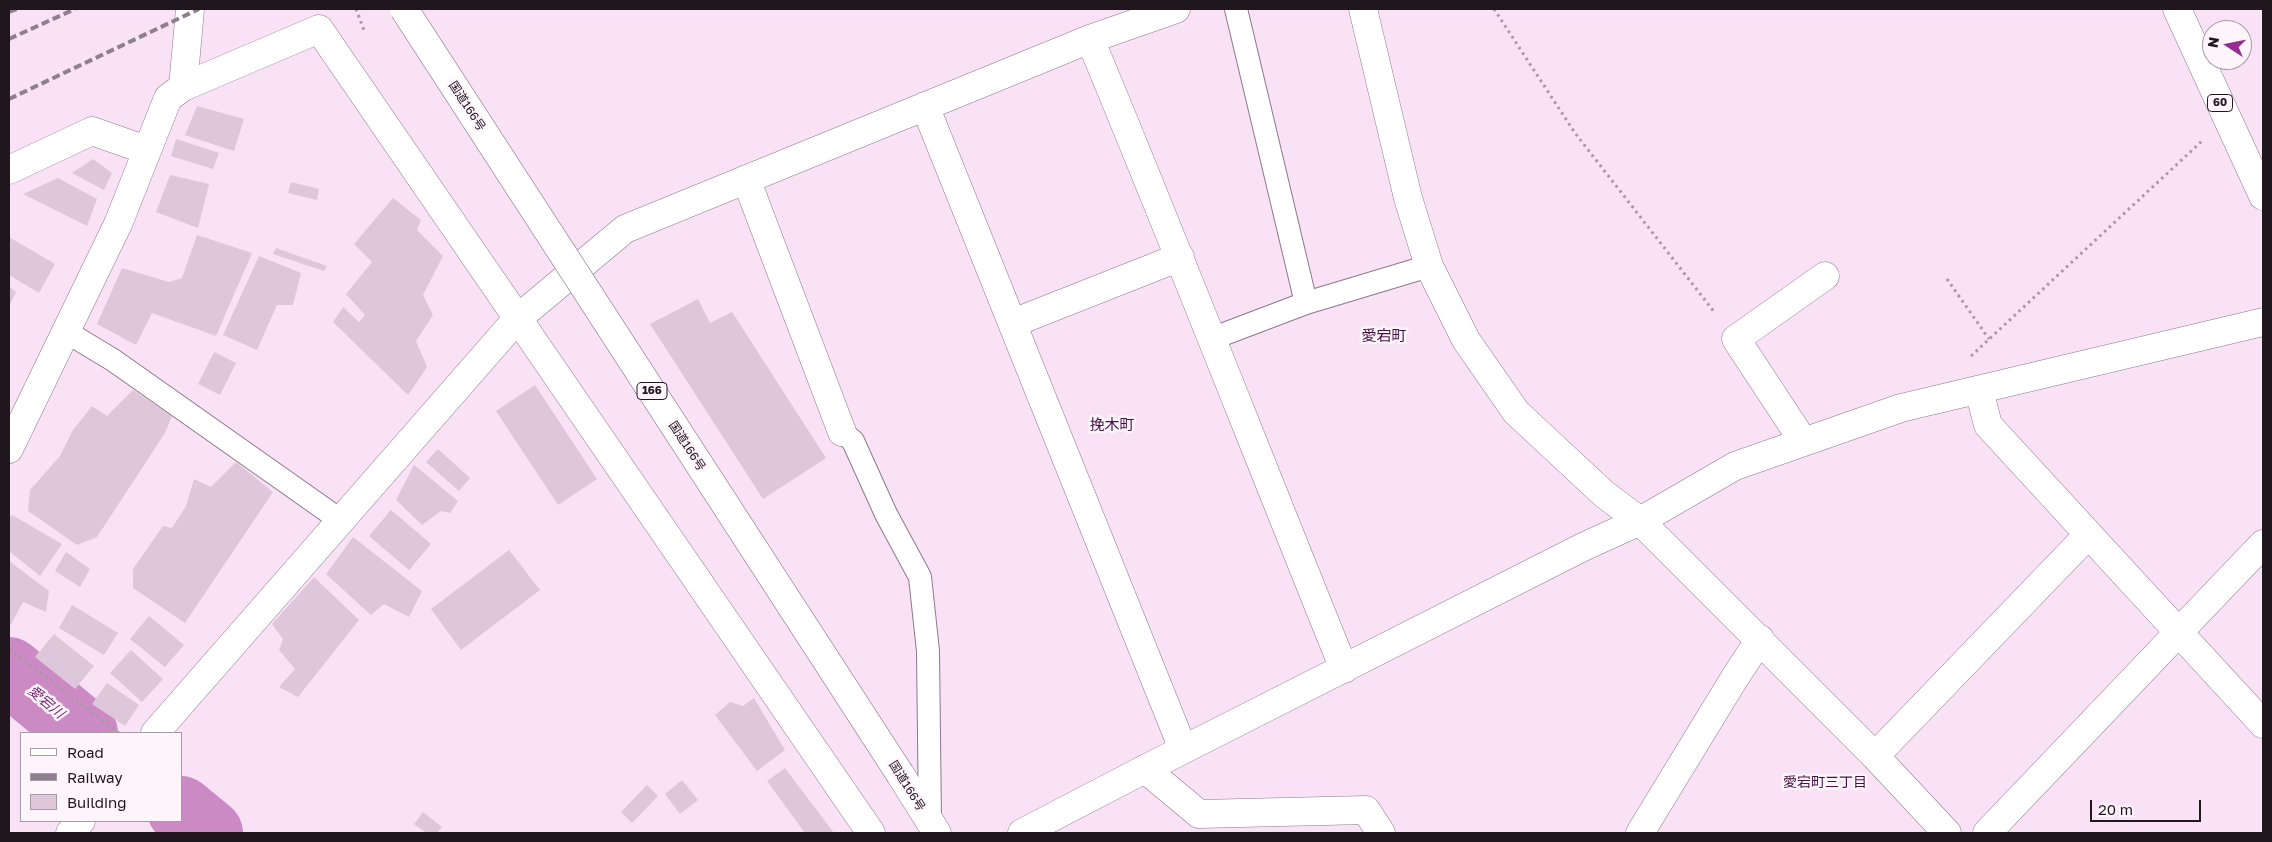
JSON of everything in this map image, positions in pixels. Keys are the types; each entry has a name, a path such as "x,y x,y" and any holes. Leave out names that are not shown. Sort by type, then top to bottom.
{"main road":[{"path":"183,87 190,9"},
{"name":"国道166号","path":"404,9 900,774 933,828"},
{"path":"156,732 517,319 625,229 1090,39 1176,9"},
{"path":"1363,9 1408,198 1429,266 1466,340 1516,412 1604,494 1640,521 1760,639 1875,756 1947,833"},
{"name":"60","path":"2177,9 2263,196"},
{"path":"9,449 118,224 168,98 183,87 319,29 871,833"},
{"path":"1090,39 1180,257 1211,339 1344,669"},
{"path":"925,106 1183,749"},
{"path":"9,170 92,131 146,150"},
{"path":"746,179 842,432"},
{"path":"1013,323 1180,257"},
{"path":"1803,441 1736,339 1825,276"},
{"path":"1022,833 1183,749 1583,547 1640,521 1735,466 1900,408 2263,322"},
{"path":"1979,390 1988,425 2263,724"},
{"path":"1875,756 2088,535"},
{"path":"1986,833 2263,544"},
{"path":"1640,833 1760,639"},
{"path":"1145,769 1196,824 1366,810 1381,833"},
{"path":"70,833 79,822"}],"lane":[{"path":"1236,9 1306,303"},
{"path":"1211,339 1306,303 1429,266"},
{"path":"65,331 113,360 340,520"},
{"path":"842,432 853,440 886,514 920,576 928,651 933,828"}],"path":[{"path":"1494,9 1575,133 1736,339"},
{"path":"1979,390 1964,362 2227,118"},
{"path":"1947,279 1989,339"},
{"path":"9,649 119,732"}],"building":[{"path":"197,106 244,119 234,151 185,135"},
{"path":"176,139 219,153 213,169 171,156"},
{"path":"93,159 112,173 104,190 72,173"},
{"path":"170,175 209,184 198,228 156,212"},
{"path":"58,178 97,199 87,226 23,194"},
{"path":"291,182 319,189 317,200 288,193"},
{"path":"393,198 421,220 417,230 443,256 423,295 433,315 416,341 427,367 408,395 333,322 343,307 359,322 365,315 346,294 372,262 354,244"},
{"path":"197,235 252,253 216,336 152,313 136,345 97,324 122,268 169,282 182,278"},
{"path":"9,237 55,264 39,293 9,275"},
{"path":"276,248 327,266 324,271 273,254"},
{"path":"259,256 301,273 293,305 277,305 257,350 223,335"},
{"path":"9,286 16,292 9,307"},
{"path":"698,299 710,323 732,312 826,458 763,499 650,324"},
{"path":"214,352 236,363 220,395 198,384"},
{"path":"535,385 597,479 558,505 496,411"},
{"path":"133,390 172,416 165,433 97,537 77,545 28,511 30,490 60,456 73,430 92,406 107,416"},
{"path":"438,449 470,478 459,491 426,462"},
{"path":"236,462 273,492 185,623 133,588 133,569 163,526 172,528 186,506 194,479 211,487"},
{"path":"414,465 458,501 450,513 441,511 422,525 396,500"},
{"path":"391,510 431,544 409,570 369,536"},
{"path":"12,515 62,544 40,576 9,551 9,518"},
{"path":"353,537 422,591 409,617 384,604 371,615 326,574"},
{"path":"509,550 540,590 461,650 431,609"},
{"path":"66,552 90,569 80,587 55,571"},
{"path":"9,561 49,591 46,612 23,602 9,628"},
{"path":"314,577 359,620 298,697 279,687 295,669 279,650 283,639 272,624"},
{"path":"72,605 118,633 104,655 59,628"},
{"path":"149,616 184,645 165,667 130,639"},
{"path":"54,634 94,666 75,689 35,657"},
{"path":"131,650 163,679 142,702 110,673"},
{"path":"107,683 139,705 125,726 92,704"},
{"path":"754,698 785,750 757,771 715,715 730,702 743,706"},
{"path":"785,768 834,833 805,833 767,781"},
{"path":"682,780 698,800 680,814 665,794"},
{"path":"647,785 658,796 632,823 621,812"},
{"path":"423,812 442,827 437,833 426,833 414,824"}],"waterway":[{"name":"愛宕川","path":"9,671 83,732"},
{"name":"愛宕川","path":"182,811 209,833"}],"railway":[{"path":"9,12 17,9"},
{"path":"9,39 75,9"},
{"path":"9,99 199,9"}],"district":[{"name":"愛宕町","path":"1384,336"},
{"name":"挽木町","path":"1112,425"},
{"name":"愛宕町三丁目","path":"1825,783"}]}
